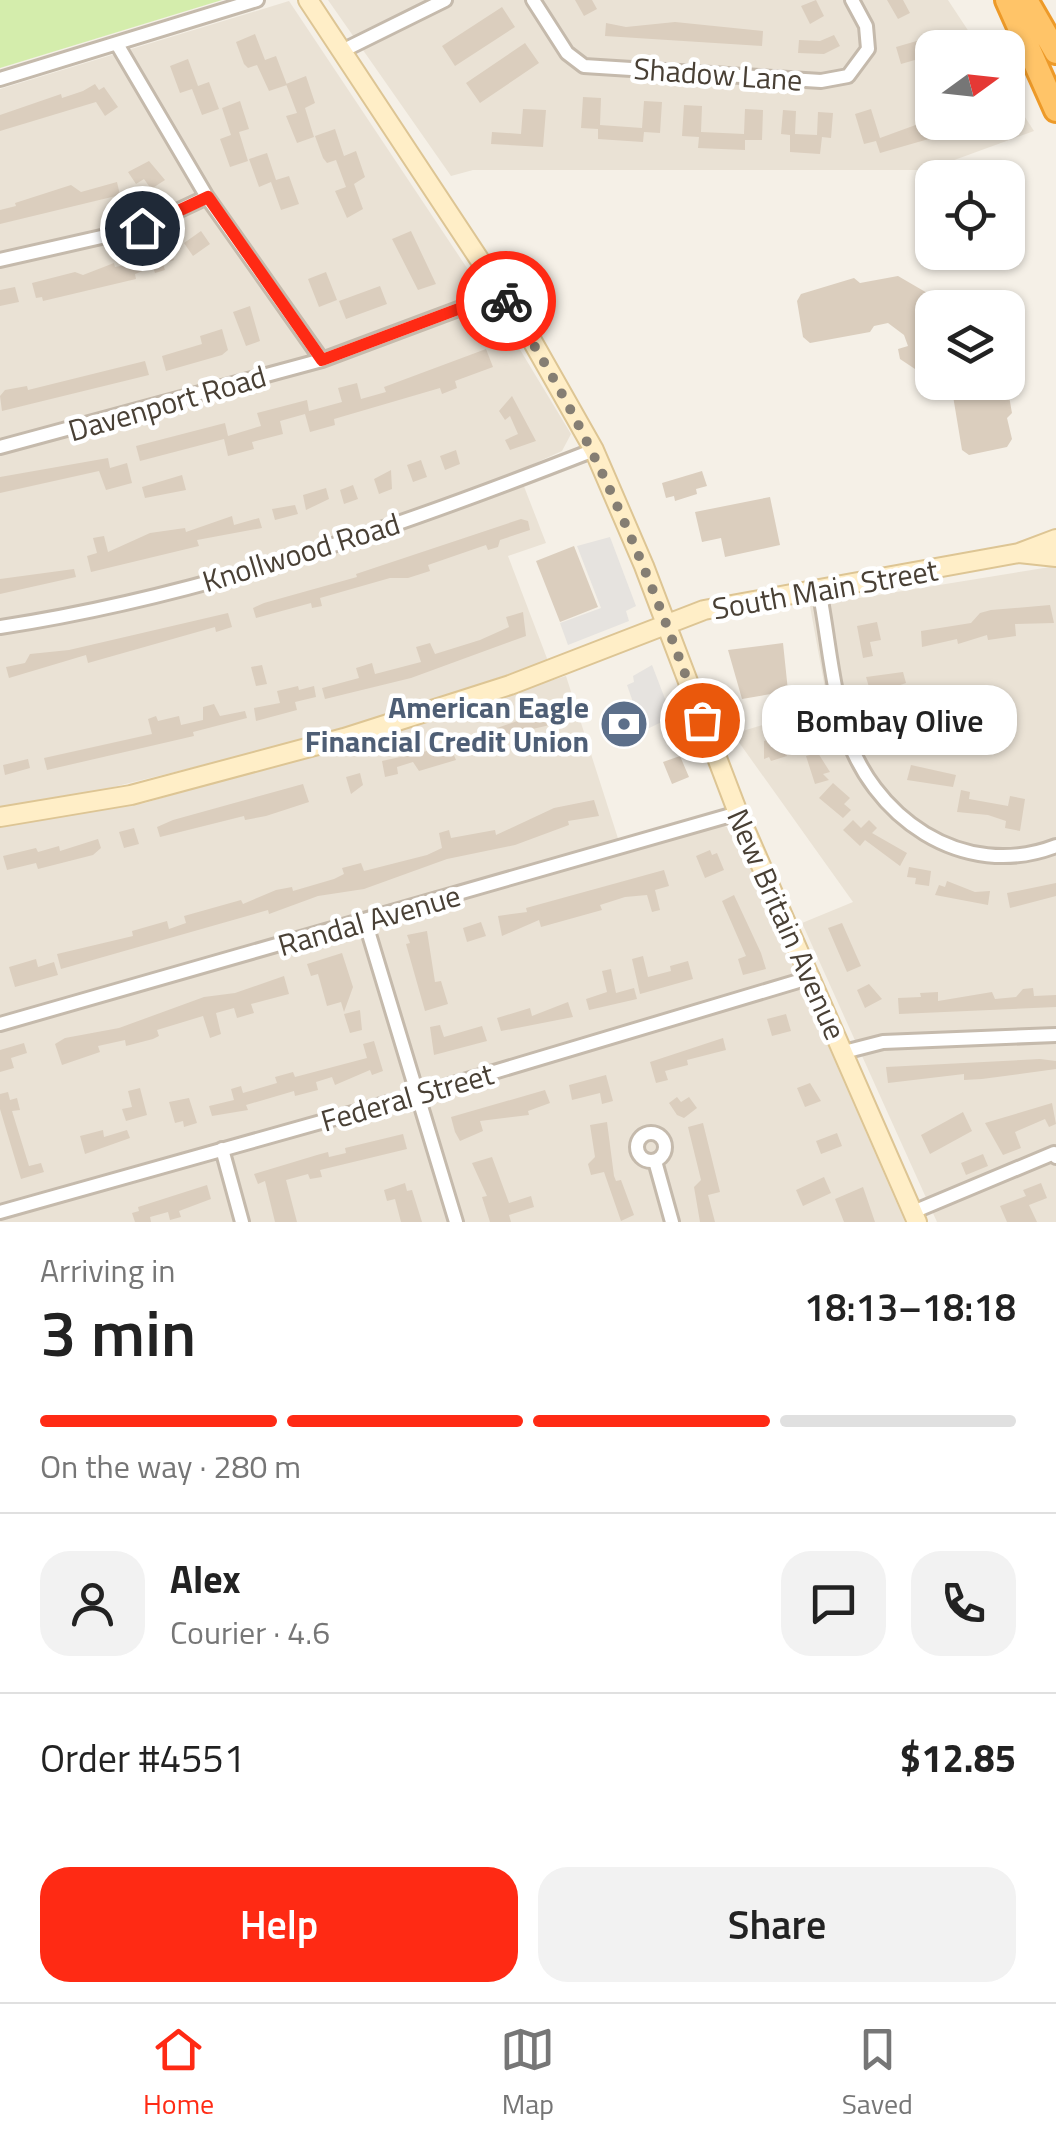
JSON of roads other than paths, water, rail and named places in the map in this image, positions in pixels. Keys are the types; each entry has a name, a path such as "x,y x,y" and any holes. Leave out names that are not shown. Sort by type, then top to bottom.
{"highway":[{"path":"1007,0 1056,110"},
{"path":"1026,0 1056,52"}],"main road":[{"name":"New Britain Avenue","path":"308,0 501,293 594,450 666,623 738,813 915,1217"},
{"name":"South Main Street","path":"0,817 131,795 344,738 510,686 704,610 1019,554 1056,539"},
{"name":"South Main Street","path":"1019,554 1056,557"}],"street":[{"path":"0,79 258,0"},
{"path":"342,51 444,0"},
{"name":"Shadow Lane","path":"533,0 567,53 584,66 822,81 848,76 868,49 866,26 852,0"},
{"path":"117,44 208,197 322,360"},
{"path":"0,260 142,228 208,197"},
{"name":"Davenport Road","path":"0,447 322,360 501,293"},
{"name":"Knollwood Road","path":"0,627 150,596 333,544 594,450"},
{"path":"819,590 844,725 868,782 918,830 953,851 978,858 1013,857 1056,846"},
{"name":"Randal Avenue","path":"0,1024 738,813"},
{"path":"365,921 456,1222"},
{"name":"Federal Street","path":"0,1212 417,1096 812,978"},
{"path":"844,1052 883,1042 1056,1035"},
{"path":"222,1149 242,1222"},
{"path":"915,1217 1054,1152 1056,1157"},
{"path":"655,1161 672,1222"}],"place":[{"name":"Bombay Olive","path":"702,720"},
{"name":"American Eagle Financial Credit Union","path":"624,724"}]}
